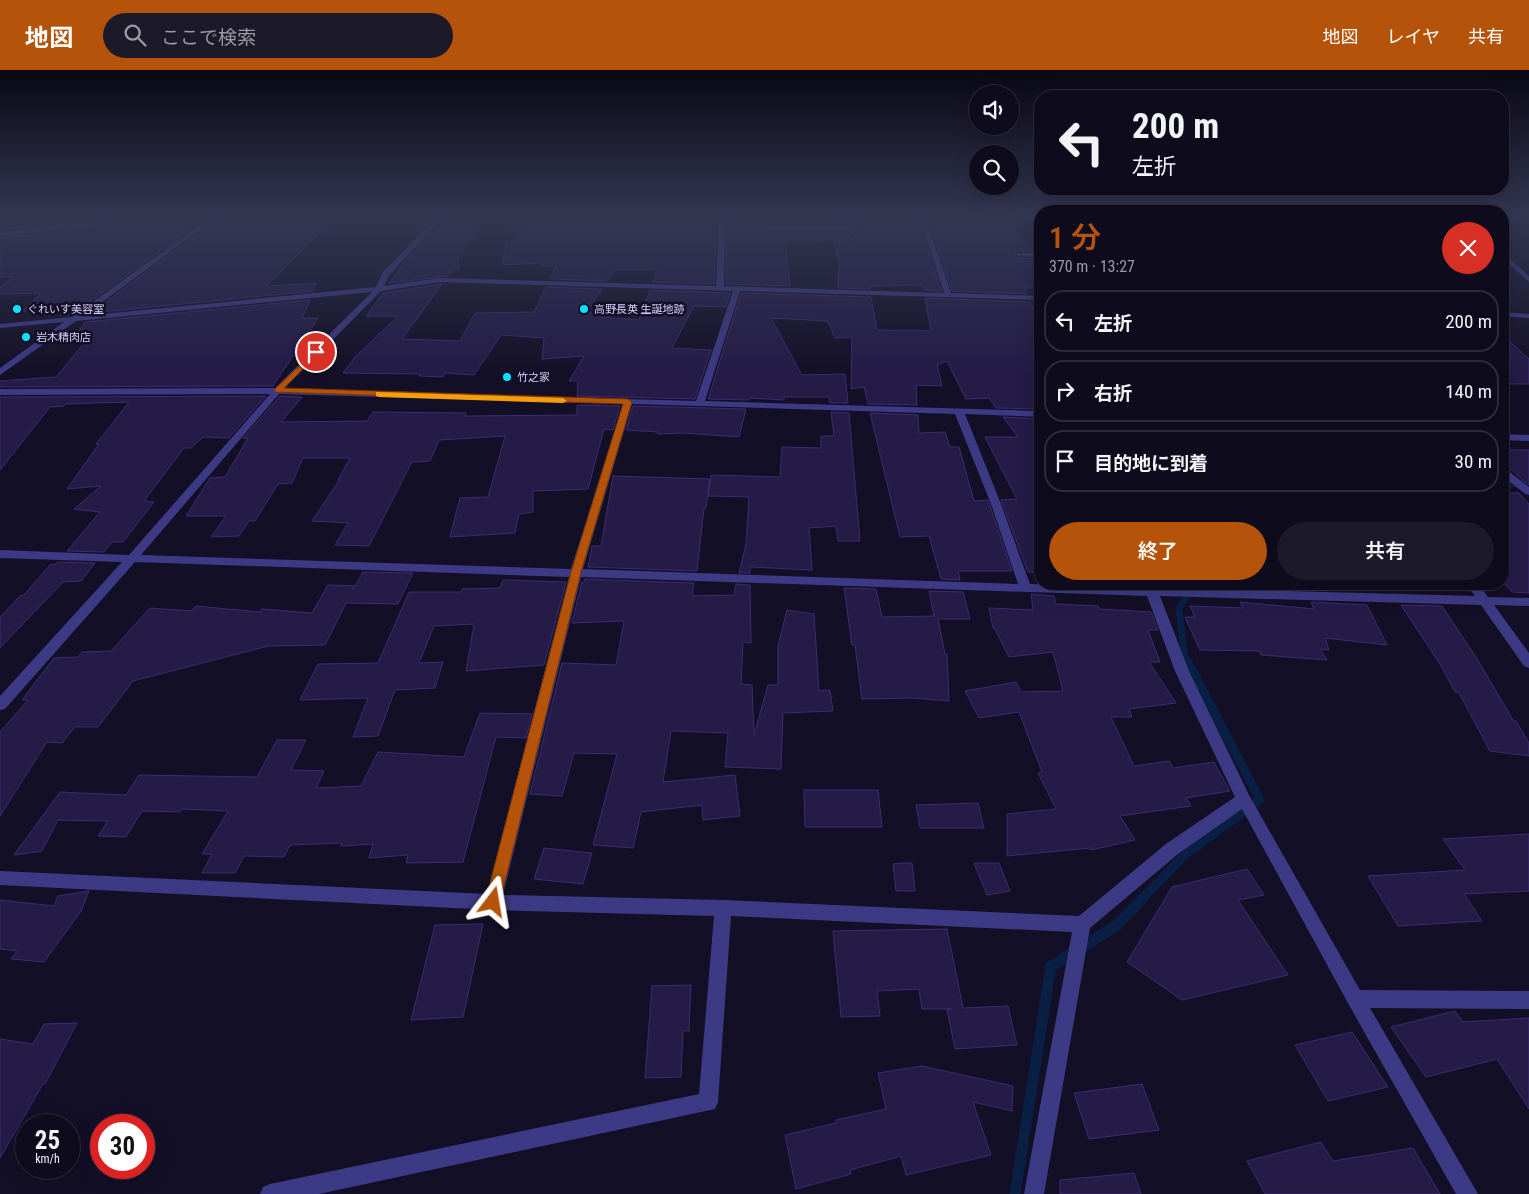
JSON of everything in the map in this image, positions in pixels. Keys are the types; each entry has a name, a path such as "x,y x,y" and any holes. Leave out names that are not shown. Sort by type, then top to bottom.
{"street":[{"path":"0,372 142,269"},
{"path":"0,705 132,558 277,391 379,288 390,269"},
{"path":"720,288 721,269"},
{"path":"940,269 948,295"},
{"path":"1518,269 1529,280"},
{"path":"0,326 379,288 440,280 1034,298"},
{"path":"700,404 737,289"},
{"path":"1509,315 1529,316"},
{"path":"0,392 277,391 1034,414"},
{"path":"493,902 576,572 628,402"},
{"path":"959,412 996,504 1025,587"},
{"path":"1509,437 1529,438"},
{"path":"1509,475 1529,492"},
{"path":"0,554 1034,587"},
{"path":"1101,590 1529,602"},
{"path":"1476,590 1529,663"},
{"path":"1152,592 1182,671 1244,799 1355,999 1468,1194"},
{"path":"1034,1194 1082,924 1172,849 1244,799"},
{"path":"0,878 493,902 723,908 1082,924"},
{"path":"270,1194 708,1102 723,908"},
{"path":"1355,999 1529,1000"}],"building":[{"path":"0,269 135,269 77,311 49,314 53,308 23,311 41,293 0,294 0,287 14,277 0,277"},
{"path":"150,269 283,269 266,286 316,283 313,291 91,313"},
{"path":"399,269 453,269 448,276 389,283"},
{"path":"554,269 638,269 614,270 607,281 550,279"},
{"path":"657,269 715,269 714,284 653,282"},
{"path":"726,269 788,269 790,286 726,284"},
{"path":"839,269 934,269 941,291 924,290 923,285 876,286 870,287 870,289 838,288"},
{"path":"945,269 1034,269 1034,288 1024,288 1027,294 952,291"},
{"path":"442,284 402,339 460,341 475,313 534,312 546,287 602,289 586,313 603,313 601,317 639,320 650,290 730,293 726,307 694,306 672,348 711,350 695,399 577,396 578,381 569,381 584,356 542,359 544,338 501,335 474,375 445,373 443,377 419,376 420,374 343,373 356,356 398,316 366,316 383,293"},
{"path":"741,293 871,297 877,330 931,331 925,298 1030,302 1034,311 1034,409 996,408 989,398 966,399 947,361 937,365 942,386 916,385 917,405 868,404 864,387 851,389 852,337 835,338 828,321 771,318 802,375 845,374 848,403 830,403 829,397 784,397 784,400 749,398 749,400 708,399"},
{"path":"310,300 302,318 318,318 273,386 0,387 0,381 56,377 92,334 76,335 85,322"},
{"path":"1509,340 1529,359 1529,384 1509,384"},
{"path":"266,396 229,438 203,437 191,448 184,448 144,501 154,502 123,542 112,542 104,552 67,551 100,512 74,509 101,486 67,489 99,444 96,444 129,402 66,404 64,406 50,407 0,470 0,397"},
{"path":"280,396 302,397 281,422 367,421 373,412 466,413 465,416 577,415 577,405 620,406 613,430 604,429 588,489 533,491 533,512 519,514 515,533 450,537 460,498 488,497 505,436 439,440 430,461 412,462 369,546 335,545 348,523 312,521 340,479 338,480 350,458 303,458 292,483 278,484 255,521 249,521 239,536 211,537 226,516 186,516 210,478 225,477 248,438 243,438"},
{"path":"633,406 746,409 739,437 682,433 658,434 658,432 626,430"},
{"path":"831,412 849,413 860,541 838,541 836,526 809,528 812,570 750,567 750,573 739,573 746,544 749,497 708,496 711,475 780,477 782,447 821,448 821,436 834,436"},
{"path":"870,413 918,415 919,433 945,432 950,447 959,447 974,501 988,500 1012,571 958,571 960,580 941,579 929,536 900,537"},
{"path":"1003,417 1034,419 1034,572 1028,572 1001,500 1017,499 985,437 1018,437"},
{"path":"1509,450 1529,450 1529,485 1509,468"},
{"path":"613,476 710,479 706,508 704,508 697,571 588,567 592,546 601,546"},
{"path":"1509,493 1519,493 1529,504 1529,593 1512,592 1509,589"},
{"path":"58,562 95,563 81,581 63,582 0,648 0,617 21,595 24,595 50,565"},
{"path":"363,572 413,573 398,604 346,603 325,645 268,646 133,681 98,727 75,727 62,743 47,742 0,816 0,732 28,700 22,700 54,658 78,657 82,652 111,651 150,608 191,611 196,606 260,612 262,609 312,613 328,585 355,586 353,590"},
{"path":"585,579 694,583 692,596 734,595 736,584 750,585 751,643 743,642 741,684 752,685 754,735 768,685 778,685 778,646 787,610 814,614 819,691 830,690 833,711 783,713 781,769 725,767 728,733 671,731 663,782 735,775 740,816 703,820 702,805 641,812 633,848 593,845 617,754 574,753 562,796 530,794 562,663 616,665 624,621 572,623 582,582"},
{"path":"503,580 566,582 544,665 466,671 474,624 434,626 419,663 443,662 435,688 395,690 378,736 353,737 368,698 300,700 318,664 378,663 409,592 462,592 462,589 500,588"},
{"path":"844,588 876,589 882,617 934,616 929,591 963,592 970,619 938,619 945,654 947,654 949,701 913,698 862,699 855,645 852,645"},
{"path":"1031,594 1054,596 1056,604 1098,606 1099,609 1151,612 1158,630 1148,630 1160,662 1149,662 1176,703 1129,709 1132,717 1111,717 1134,766 1169,761 1173,768 1214,762 1230,791 1186,798 1191,806 1120,816 1135,840 1091,850 1090,848 1007,856 1007,814 1056,809 1038,773 1042,772 1019,712 979,718 965,691 1016,682 1021,692 1063,691 1053,652 1009,657 993,628 989,608 1033,610"},
{"path":"1240,602 1314,609 1311,602 1367,605 1387,645 1325,638 1329,650 1320,649 1327,660 1261,655 1259,651 1200,650 1185,617 1195,617 1190,606 1243,608"},
{"path":"1401,605 1442,606 1529,743 1529,756 1490,751 1459,693 1455,692 1440,664"},
{"path":"480,713 532,714 526,738 496,737 463,862 406,863 408,855 369,858 373,844 341,846 342,843 290,845 284,857 244,856 235,873 202,873 212,854 202,854 228,811 182,809 180,812 142,811 126,837 98,836 108,821 58,820 42,851 14,855 60,792 126,795 139,775 257,777 277,740 306,740 291,770 324,771 316,788 361,786 378,752 464,757"},
{"path":"804,790 878,790 882,827 805,827"},
{"path":"978,803 984,828 920,828 916,805"},
{"path":"1529,834 1529,891 1464,894 1482,921 1398,926 1368,876 1465,870 1443,839"},
{"path":"544,848 592,853 583,884 534,879"},
{"path":"912,863 915,891 896,891 893,864"},
{"path":"974,863 999,863 1010,891 987,895"},
{"path":"1247,869 1264,895 1238,900 1288,975 1182,1000 1127,962 1172,887"},
{"path":"89,891 81,911 44,962 11,959 17,951 0,949 0,900 54,906 58,896"},
{"path":"483,924 463,1017 411,1020 435,925"},
{"path":"947,929 963,1008 1008,1006 1017,1045 955,1049 947,1009 922,1009 919,989 877,991 880,1016 841,1017 833,931"},
{"path":"691,985 689,1031 683,1031 681,1077 645,1078 652,986"},
{"path":"1455,1011 1463,1022 1529,1018 1529,1109 1497,1059 1426,1077 1391,1027"},
{"path":"77,1023 45,1084 43,1084 26,1114 15,1114 15,1132 0,1158 0,1039 33,1044 44,1024"},
{"path":"1352,1032 1388,1087 1328,1101 1295,1045"},
{"path":"922,1066 1013,1086 1012,1111 973,1102 991,1155 906,1175 901,1156 850,1170 851,1174 796,1189 785,1135 836,1123 836,1120 886,1109 878,1073"},
{"path":"1142,1084 1159,1130 1089,1139 1074,1093"},
{"path":"1321,1142 1333,1161 1413,1148 1440,1194 1265,1194 1247,1161"},
{"path":"1134,1173 1141,1194 1060,1194 1060,1180"}],"waterway":[{"path":"1509,484 1529,482"},
{"path":"1189,663 1184,654 1179,609 1190,590"},
{"path":"1144,897 1186,854 1260,800 1188,662"},
{"path":"1015,1194 1051,966 1116,926 1145,896"}],"slow traffic":[{"path":"379,394 563,401"}],"place":[{"name":"ぐれいす美容室","path":"17,309"},
{"name":"高野長英 生誕地跡","path":"584,309"},
{"name":"岩木精肉店","path":"26,337"},
{"name":"竹之家","path":"507,377"}],"route":[{"path":"316,352 277,391 628,402 576,572 493,902"}]}
